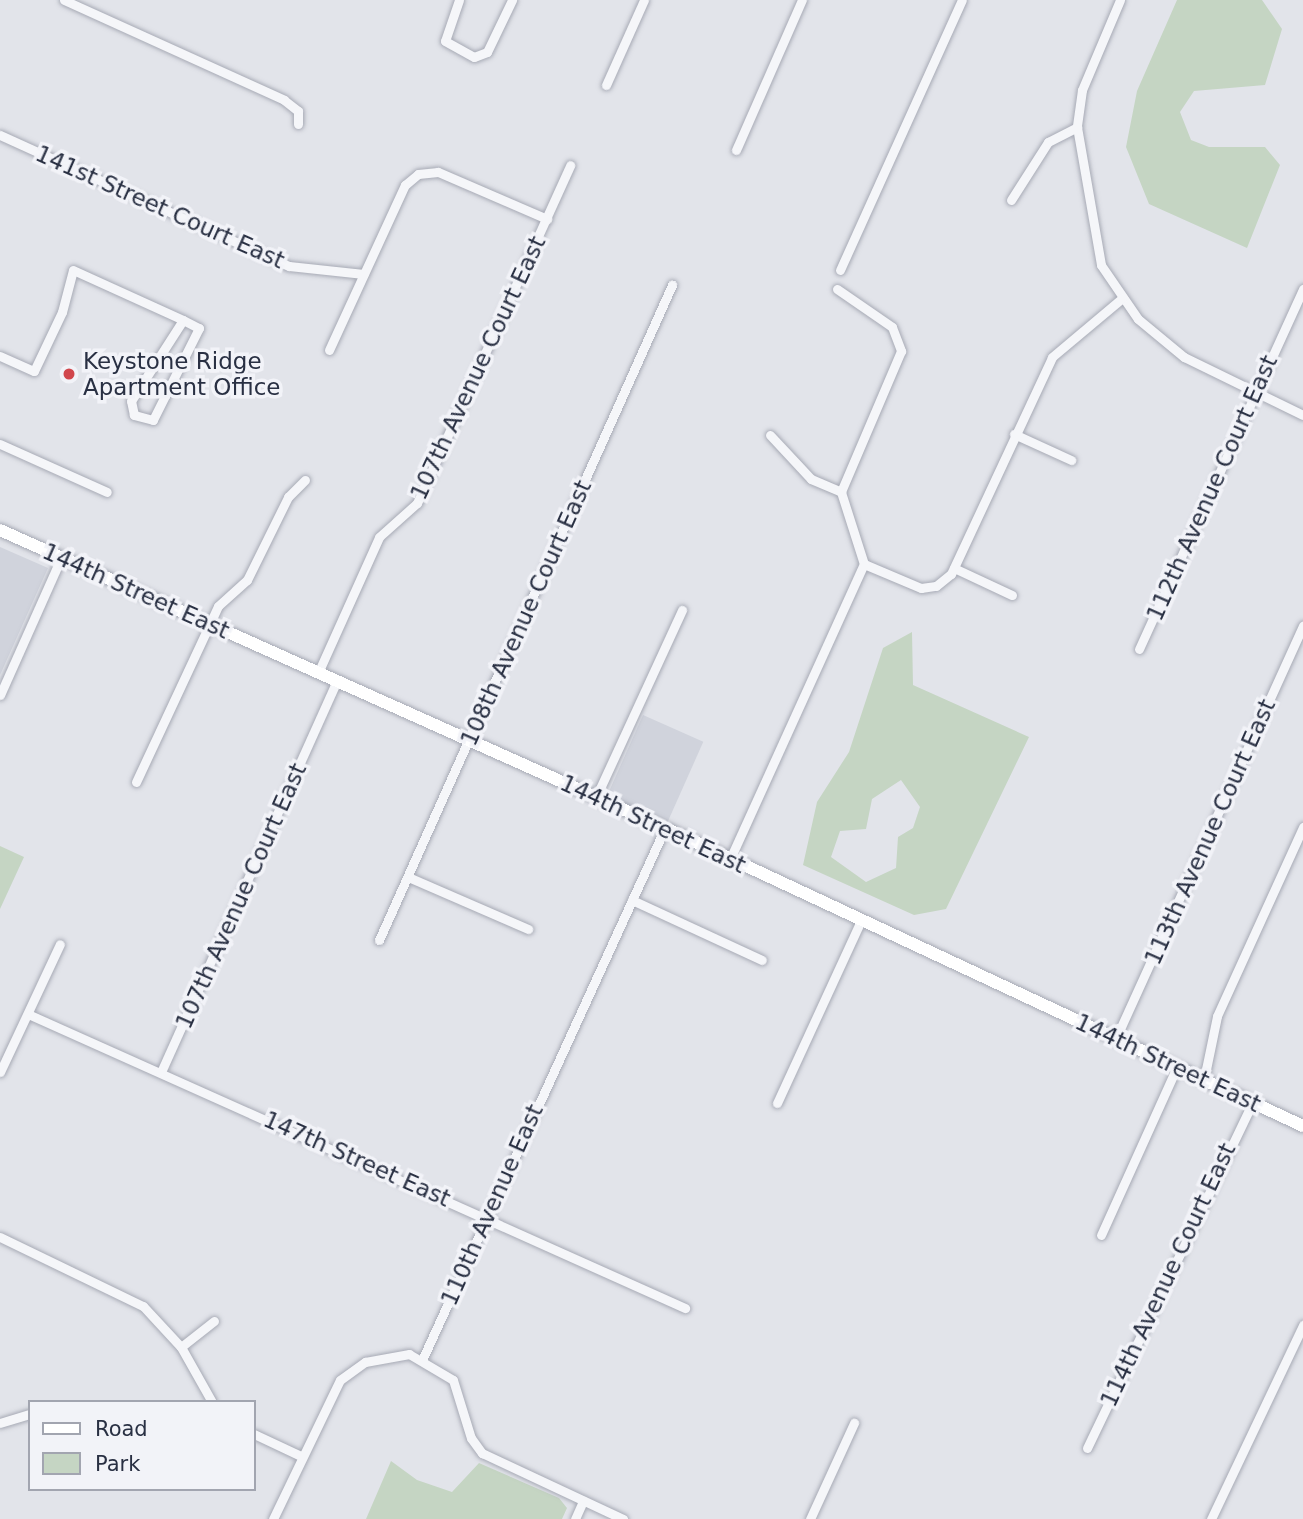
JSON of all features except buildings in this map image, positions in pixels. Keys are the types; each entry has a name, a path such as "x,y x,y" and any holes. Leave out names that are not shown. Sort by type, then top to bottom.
{"street":[{"path":"64,0 284,100 298,111 298,124"},
{"path":"459,0 445,41 474,57 487,52 512,0"},
{"path":"606,85 644,0"},
{"path":"736,150 802,0"},
{"path":"839,270 962,0"},
{"path":"1120,0 1082,90 1077,127 1092,238 1121,299 1184,357 1303,415"},
{"path":"1011,200 1048,142 1077,127"},
{"name":"141st Street Court East","path":"0,135 289,266 364,274"},
{"name":"107th Avenue Court East","path":"318,673 379,537 417,503 570,166"},
{"path":"329,351 405,185 420,173 438,172 547,219"},
{"path":"0,356 34,371 62,312 74,270 183,320 199,328 157,418 141,419 131,401 183,320"},
{"name":"108th Avenue Court East","path":"379,940 673,285"},
{"path":"730,859 864,564 841,492 900,358 892,327 837,289"},
{"name":"112th Avenue Court East","path":"1139,649 1303,289"},
{"path":"864,564 925,589 940,584 954,568 1014,434 1058,350 1121,299"},
{"path":"1014,434 1071,460"},
{"path":"770,435 811,479 841,492"},
{"path":"0,444 107,492"},
{"path":"136,782 218,606 247,580 288,497 305,480"},
{"name":"144th Street East","path":"0,530 665,828 1303,1126"},
{"path":"0,695 61,558"},
{"path":"954,568 1012,595"},
{"path":"596,797 682,610"},
{"name":"113th Avenue Court East","path":"1116,1038 1303,625"},
{"name":"107th Avenue Court East","path":"161,1072 337,681"},
{"path":"1204,1079 1217,1016 1303,827"},
{"name":"110th Avenue East","path":"423,1359 665,828"},
{"path":"408,877 528,929"},
{"path":"632,900 762,960"},
{"path":"776,1103 861,920"},
{"path":"0,1072 60,944"},
{"name":"147th Street East","path":"28,1014 685,1308"},
{"path":"1101,1235 1177,1068"},
{"name":"114th Avenue Court East","path":"1087,1448 1252,1102"},
{"path":"0,1237 129,1295 181,1347 211,1400"},
{"path":"181,1347 214,1321"},
{"path":"1211,1519 1303,1325"},
{"path":"272,1519 301,1457 347,1373 385,1356 423,1359 453,1380 471,1438 482,1454 623,1519"},
{"path":"0,1423 28,1416"},
{"path":"810,1519 854,1423"},
{"path":"256,1435 301,1457"},
{"path":"575,1519 583,1502"}],"shaded area":[{"path":"0,547 48,568 0,675"},
{"path":"643,715 703,742 668,822 607,795"}],"green space":[{"path":"1177,0 1262,0 1282,29 1265,85 1194,91 1180,112 1191,140 1209,147 1265,147 1280,165 1247,248 1149,204 1126,147 1137,91"},
{"path":"912,632 913,685 1029,737 946,909 914,915 803,865 817,802 849,752 883,648","holes":["901,780 920,807 913,828 898,837 896,868 866,882 831,857 840,831 866,829 872,799"]},
{"path":"0,846 24,857 0,909"},
{"path":"391,1461 417,1480 452,1492 479,1463 559,1498 567,1508 562,1519 366,1519"}],"place":[{"name":"Keystone Ridge Apartment Office","path":"69,374"}]}
